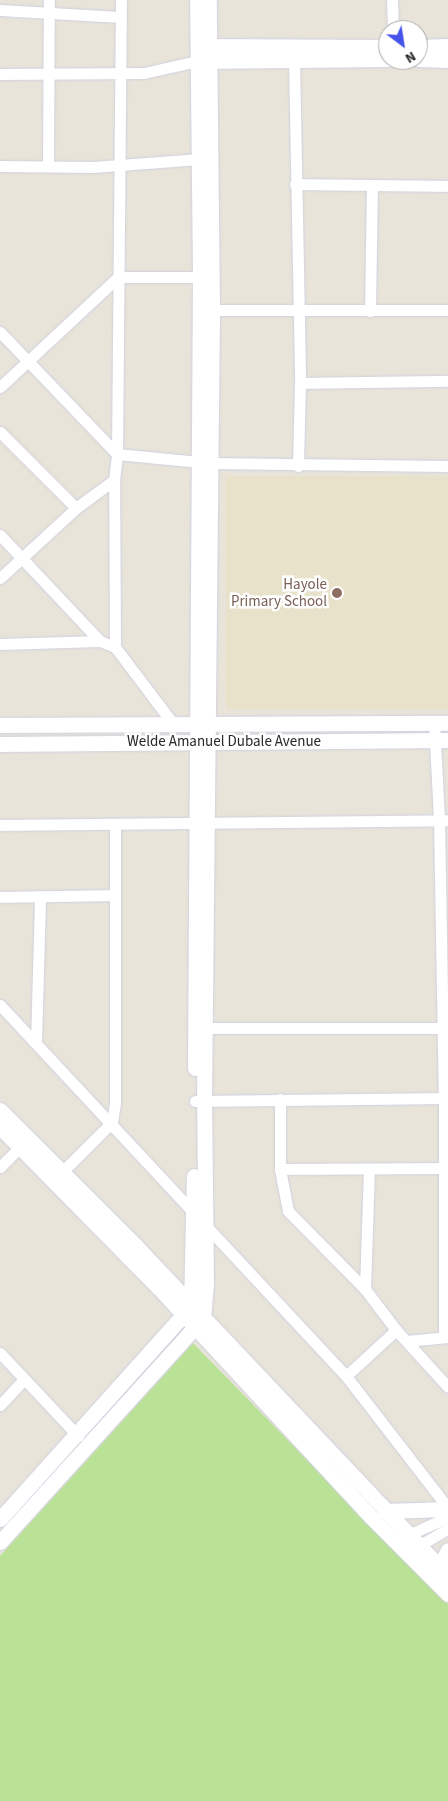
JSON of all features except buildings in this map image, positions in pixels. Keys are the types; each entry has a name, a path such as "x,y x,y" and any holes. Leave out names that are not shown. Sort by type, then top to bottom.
{"street":[{"path":"48,164 49,0"},
{"path":"115,648 114,480 117,454 118,74 121,0"},
{"path":"0,1519 193,1317 194,1210 200,1101 201,1028 205,310 203,54 197,0"},
{"path":"205,310 200,277 200,159 203,54 209,0"},
{"path":"392,0 393,20"},
{"path":"0,10 120,17"},
{"path":"428,47 448,46"},
{"path":"0,74 118,74 169,69 203,54 378,47"},
{"path":"203,54 294,59 378,59"},
{"path":"294,59 296,311 300,382 298,466"},
{"path":"428,60 448,60"},
{"path":"0,166 48,164 119,166 168,159 200,159"},
{"path":"295,184 448,186"},
{"path":"370,311 372,185"},
{"path":"0,387 118,277 200,277"},
{"path":"205,310 448,310"},
{"path":"0,332 117,454 204,463 298,466 448,466"},
{"path":"300,382 448,381"},
{"path":"0,432 76,508"},
{"path":"0,578 76,508 114,480"},
{"path":"0,535 100,641 115,648 174,726"},
{"path":"0,644 100,641"},
{"path":"0,725 174,726 441,723 444,820 446,1337 407,1341"},
{"path":"69,741 70,725"},
{"name":"Welde Amanuel Dubale Avenue","path":"0,744 69,741 341,743 441,740"},
{"path":"0,825 444,820"},
{"path":"62,1172 112,1122 116,1087 115,824"},
{"path":"0,897 114,895"},
{"path":"36,1043 40,896"},
{"path":"0,1005 112,1122 346,1376 448,1508"},
{"path":"201,1028 445,1028"},
{"path":"200,1101 446,1098"},
{"path":"280,1099 280,1169 288,1211 365,1289 396,1330 448,1387"},
{"path":"0,1542 193,1317 206,1283 200,1101"},
{"path":"0,1110 62,1172 371,1517 448,1594"},
{"path":"0,1127 193,1317 444,1572"},
{"path":"0,1167 20,1147"},
{"path":"280,1169 444,1168"},
{"path":"365,1289 369,1169"},
{"path":"346,1376 396,1330"},
{"path":"0,1353 78,1436"},
{"path":"0,1405 24,1379"},
{"path":"385,1511 448,1508"},
{"path":"413,1540 448,1517"},
{"path":"413,1540 448,1529"},
{"path":"444,1572 448,1550"}],"shaded area":[{"name":"Hayole Primary School","path":"226,476 448,476 448,709 226,709"}],"green space":[{"path":"193,1343 448,1604 448,1801 0,1801 0,1556"}],"place":[{"name":"Hayole Primary School","path":"337,593"}]}
